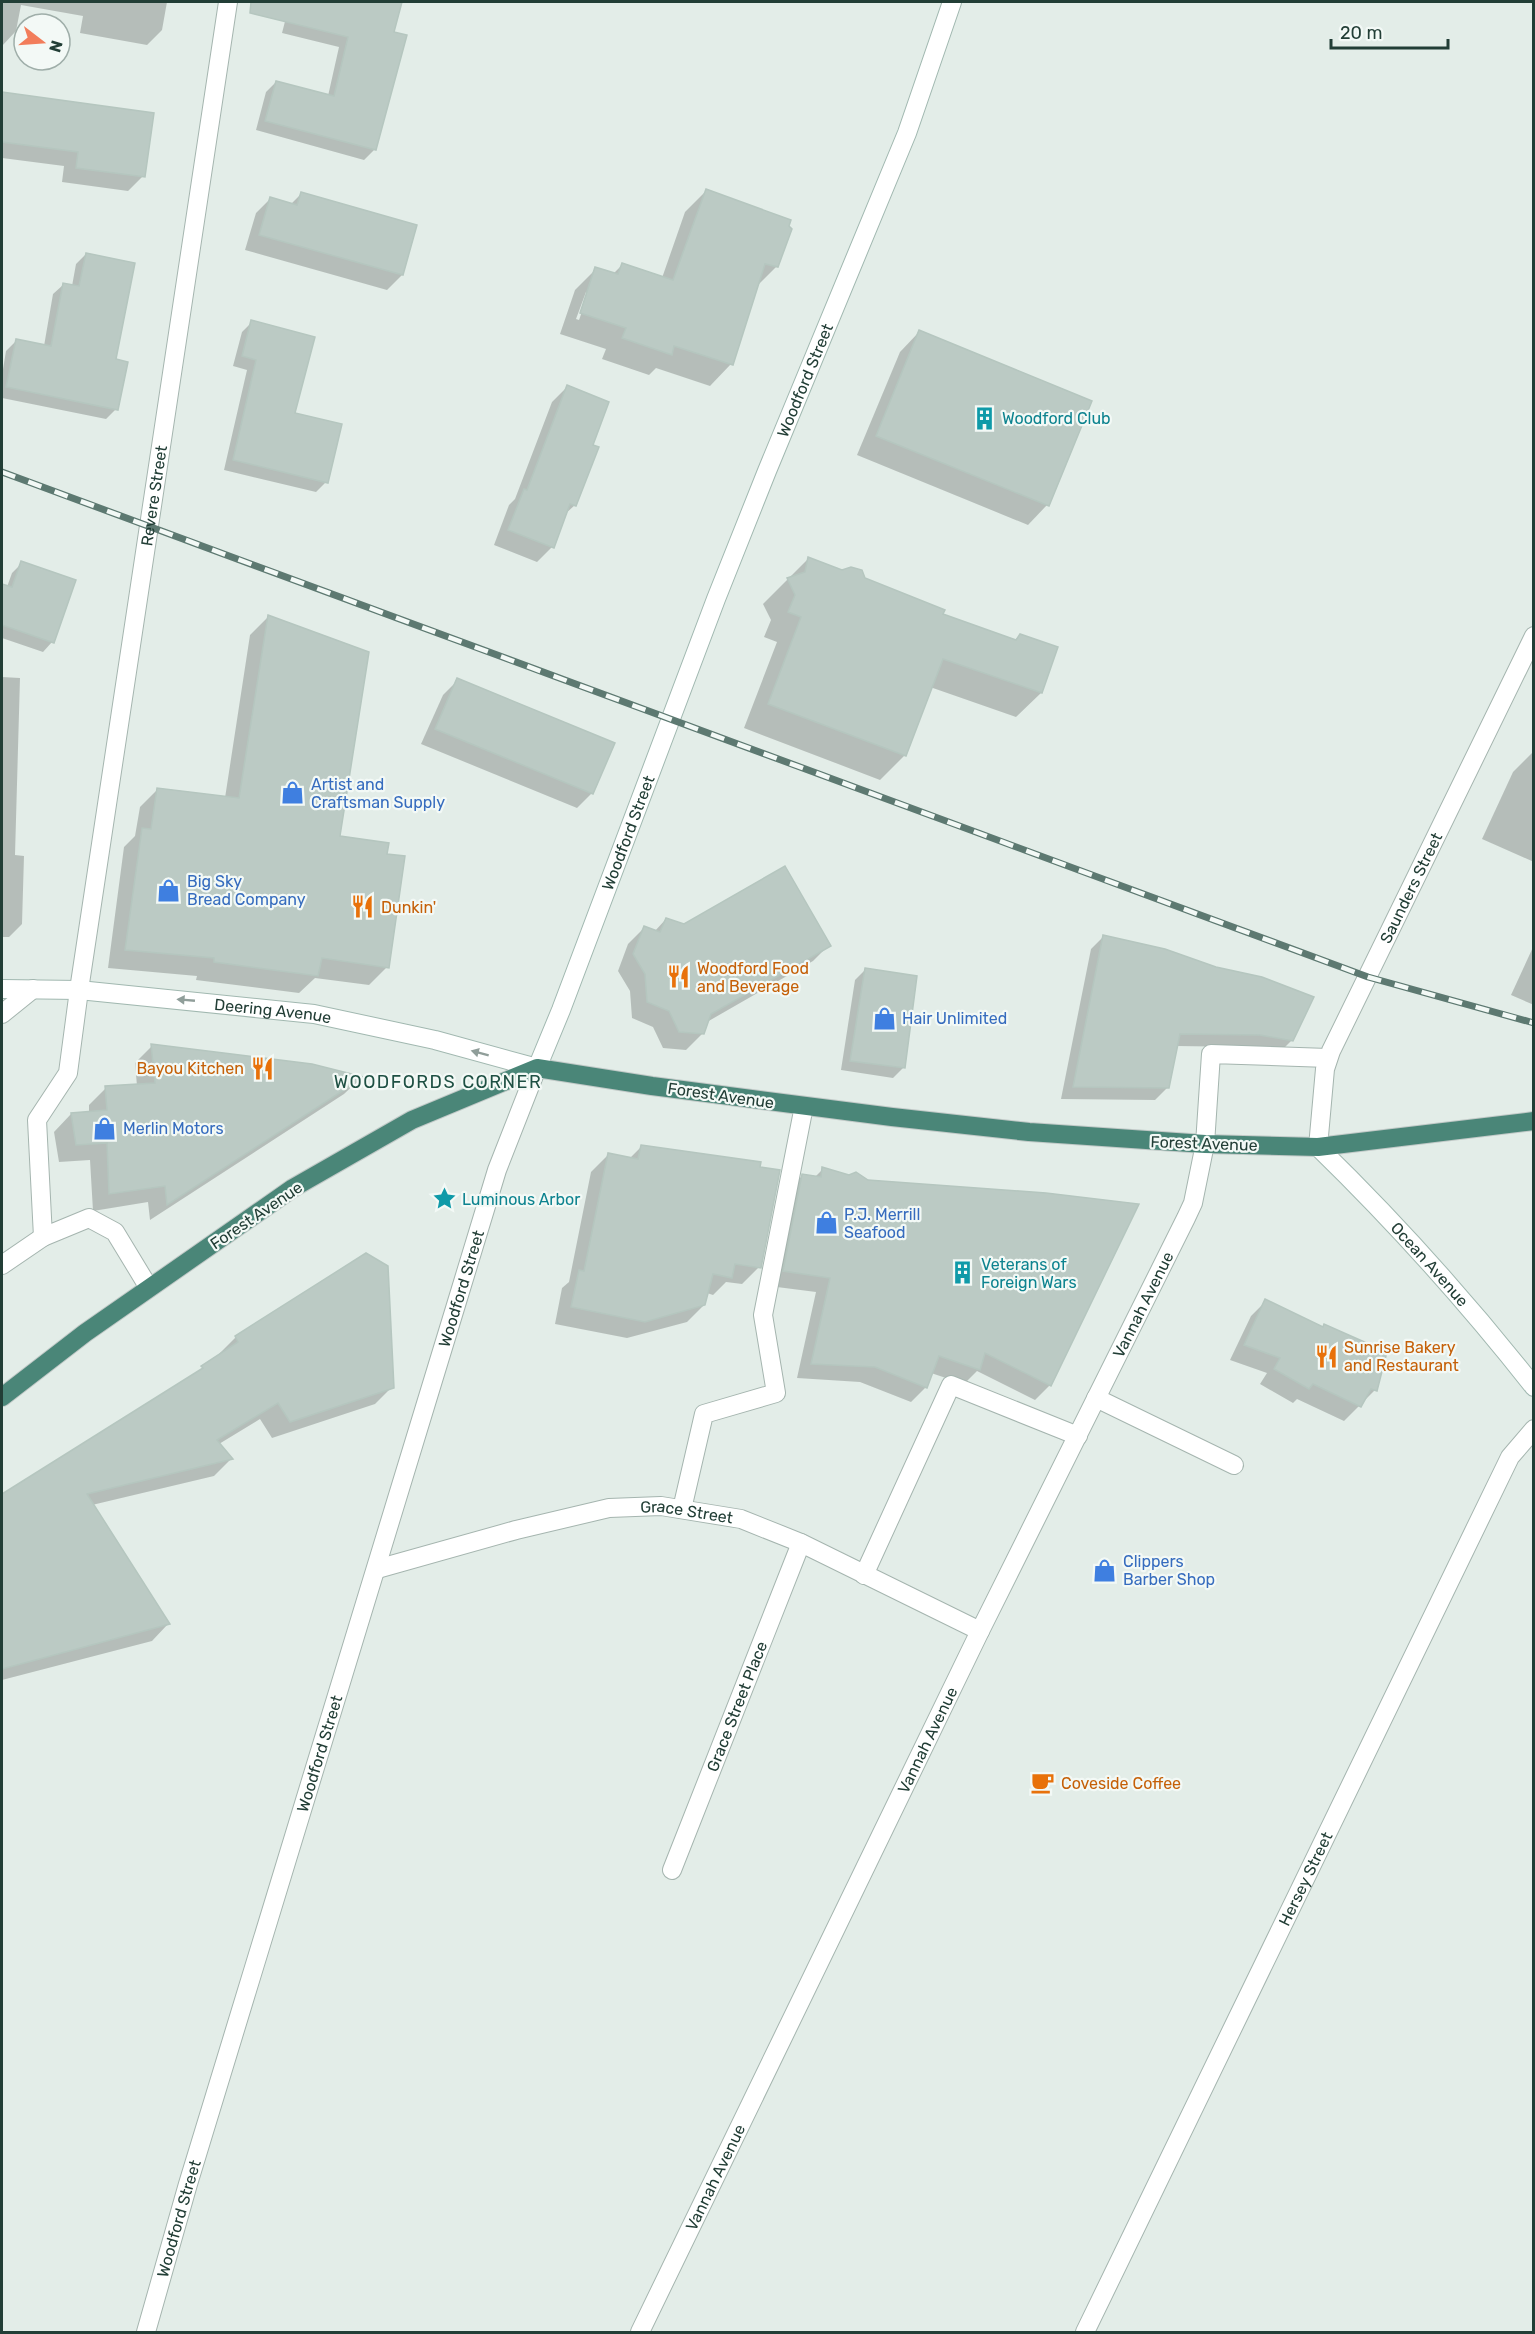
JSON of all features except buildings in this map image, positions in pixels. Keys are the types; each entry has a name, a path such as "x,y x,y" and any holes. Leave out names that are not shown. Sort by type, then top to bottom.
{"highway":[{"name":"Forest Avenue","path":"2,1397 85,1333 293,1188 412,1120 537,1068 804,1106 1029,1132 1205,1144 1318,1147 1533,1121"}],"street":[{"name":"Revere Street","path":"43,1237 37,1120 68,1073 228,2"},
{"name":"Woodford Street","path":"146,2332 188,2184 498,1170 758,492 907,133 952,2"},
{"name":"Saunders Street","path":"1318,1147 1328,1058 1533,636"},
{"name":"Deering Avenue","path":"2,989 79,990 314,1014 435,1040 537,1068"},
{"path":"2,1014 33,989"},
{"name":"Vannah Avenue","path":"640,2332 980,1631 1192,1203 1205,1144 1211,1054 1328,1058"},
{"path":"682,1509 704,1414 776,1393 763,1315 804,1106"},
{"name":"Ocean Avenue","path":"1318,1147 1373,1200 1479,1317 1533,1387"},
{"path":"2,1265 43,1237 88,1218 115,1233 149,1288"},
{"path":"864,1575 951,1385 1078,1436"},
{"path":"1096,1398 1234,1465"},
{"name":"Hersey Street","path":"1085,2332 1510,1457 1533,1429"},
{"name":"Grace Street","path":"377,1569 516,1530 609,1508 661,1506 741,1519 801,1544 980,1631"},
{"name":"Grace Street Place","path":"672,1870 801,1544"}],"railway":[{"path":"2,472 1368,977 1534,1023"}],"place":[{"name":"Woodford Club","path":"984,418"},
{"name":"Artist and Craftsman Supply","path":"293,793"},
{"name":"Big Sky Bread Company","path":"169,890"},
{"name":"Dunkin'","path":"363,907"},
{"name":"Woodford Food and Beverage","path":"679,977"},
{"name":"Hair Unlimited","path":"884,1018"},
{"name":"Bayou Kitchen","path":"262,1068"},
{"name":"Merlin Motors","path":"105,1128"},
{"name":"Luminous Arbor","path":"444,1199"},
{"name":"P.J. Merrill Seafood","path":"826,1223"},
{"name":"Veterans of Foreign Wars","path":"963,1273"},
{"name":"Sunrise Bakery and Restaurant","path":"1326,1356"},
{"name":"Clippers Barber Shop","path":"1105,1570"},
{"name":"Coveside Coffee","path":"1043,1783"}],"district":[{"name":"WOODFORDS CORNER","path":"438,1082"}]}
